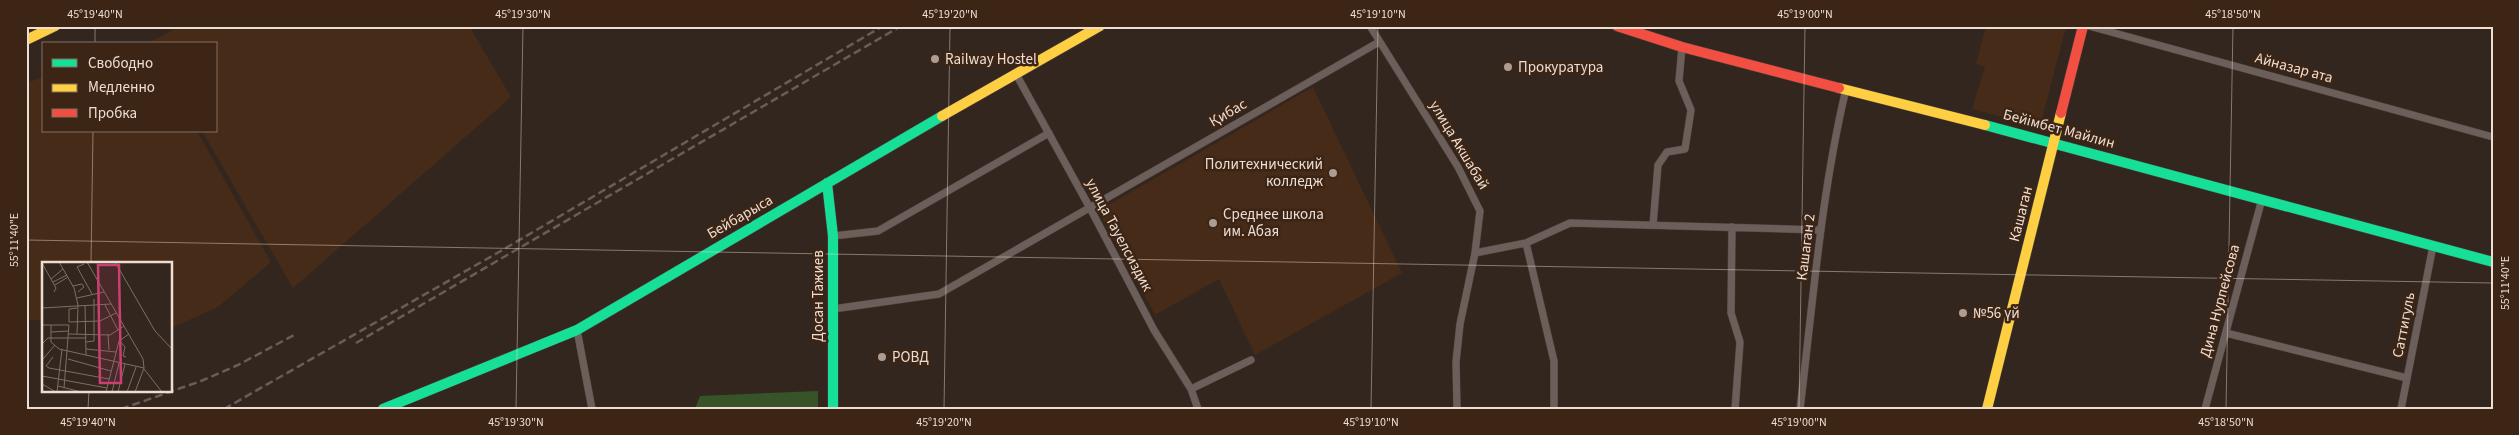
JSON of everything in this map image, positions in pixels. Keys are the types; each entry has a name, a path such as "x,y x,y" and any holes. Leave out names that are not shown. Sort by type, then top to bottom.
{"main road":[{"path":"26,40 55,26"},
{"name":"Бейбарыса","path":"383,409 577,330 1100,26"},
{"name":"Бейімбет Майлин","path":"1617,26 1682,47 2054,143 2493,262"},
{"name":"Кашаган","path":"1987,409 2083,26"},
{"name":"Досан Тажиев","path":"827,184 833,236 834,409"}],"street":[{"name":"улица Акшабай","path":"1370,26 1458,167 1480,211 1475,253 1460,324 1456,362 1457,409"},
{"name":"Айназар ата","path":"2089,26 2493,137"},
{"name":"Қибас","path":"833,309 939,294 1379,42"},
{"path":"1653,225 1658,165 1667,152 1685,150 1691,110 1679,81 1682,47"},
{"name":"улица Тауелсиздик","path":"1016,74 1090,208 1154,330 1191,389 1198,409"},
{"name":"Кашаган 2","path":"1800,409 1821,230 1836,133 1846,89"},
{"path":"833,236 878,231 1049,133"},
{"name":"Дина Нурпейсова","path":"2205,409 2262,200"},
{"path":"1475,253 1526,243 1570,223 1821,230"},
{"path":"1732,227 1731,314 1740,342 1735,409"},
{"path":"1526,243 1554,361 1554,409"},
{"name":"Саттигуль","path":"2401,409 2434,246"},
{"path":"577,330 592,409"},
{"path":"2226,333 2407,378"},
{"path":"1191,389 1251,360"}],"shaded area":[{"path":"180,26 469,26 511,97 293,288 203,132 218,132 218,42 150,42"},
{"path":"1986,26 2066,27 2041,123 2037,126 1972,109 1985,67 1976,64"},
{"path":"42,78 42,132 198,132 271,262 218,307 172,328 172,262 42,262 42,321 26,319 26,83"},
{"path":"1313,87 1402,273 1255,355 1219,279 1155,315 1098,211"}],"green space":[{"path":"818,391 818,409 695,409 700,396"}],"railway":[{"path":"224,409 499,252 883,26"},
{"path":"356,343 901,26"},
{"path":"172,391 238,365 296,334"},
{"path":"121,409 170,392"}],"traffic: fast":[{"path":"383,409 577,330 942,116"},
{"path":"1985,125 2493,262"},
{"path":"827,183 833,236 833,409"}],"traffic: slow":[{"path":"26,40 55,26"},
{"path":"942,116 1100,26"},
{"path":"1839,88 1985,125"},
{"path":"1987,409 2061,113"}],"traffic: jam":[{"path":"1617,26 1682,47 1839,88"},
{"path":"2061,113 2083,26"}],"place":[{"name":"Railway Hostel","path":"935,59"},
{"name":"Прокуратура","path":"1508,67"},
{"name":"Политехнический колледж","path":"1333,173"},
{"name":"Среднее школа им. Абая","path":"1213,223"},
{"name":"№56 үй","path":"1963,313"},
{"name":"РОВД","path":"882,357"}]}
